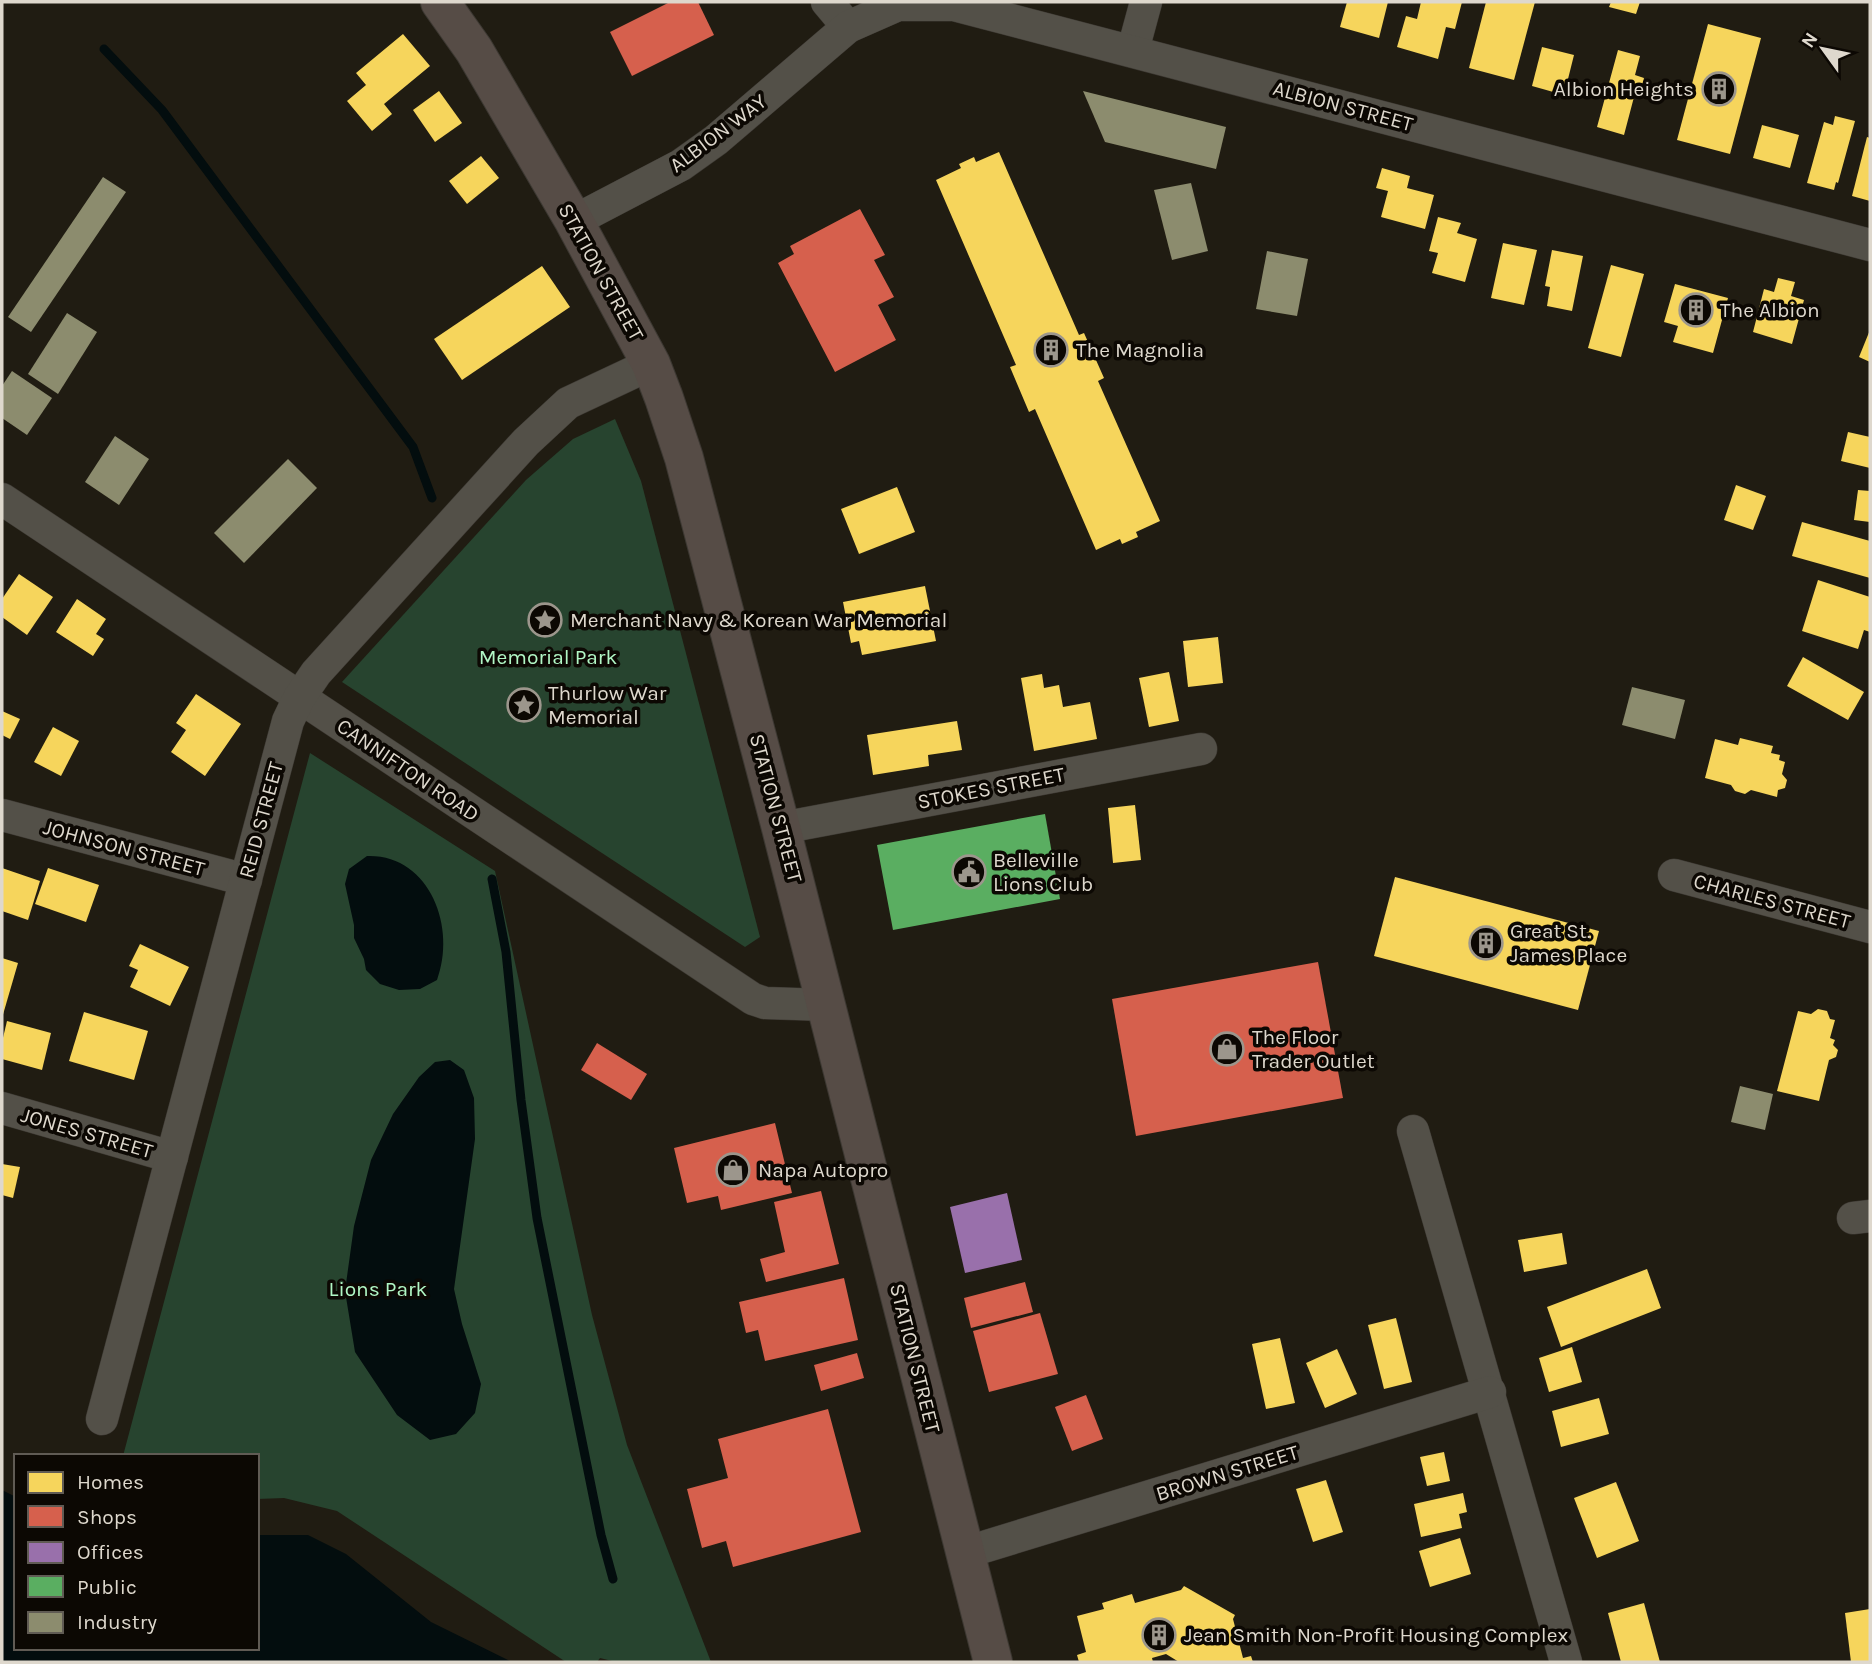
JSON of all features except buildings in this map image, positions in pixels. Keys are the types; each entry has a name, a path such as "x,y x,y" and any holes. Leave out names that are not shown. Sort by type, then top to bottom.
{"main road":[{"name":"STATION STREET","path":"440,2 474,50 574,221 650,364 684,458 827,1005 993,1662"}],"street":[{"path":"827,2 849,27"},
{"path":"1133,50 1146,2"},
{"name":"ALBION STREET","path":"849,27 898,5 954,5 1870,245"},
{"name":"ALBION WAY","path":"574,221 681,165 716,140 849,27"},
{"name":"REID STREET","path":"102,1419 288,721 299,698 316,673 526,442 568,403 650,364"},
{"name":"CANNIFTON ROAD","path":"2,499 753,999 765,1003 827,1005"},
{"name":"STOKES STREET","path":"781,828 1200,749"},
{"name":"JOHNSON STREET","path":"2,816 246,880"},
{"name":"CHARLES STREET","path":"1674,875 1870,927"},
{"name":"JONES STREET","path":"2,1108 172,1157"},
{"path":"1413,1131 1566,1662"},
{"name":"BROWN STREET","path":"964,1553 1490,1392"}],"green space":[{"name":"Memorial Park","path":"615,419 641,481 760,937 745,947 342,682 526,480 573,439"},
{"name":"Lions Park","path":"310,753 495,871 592,1315 627,1445 711,1662 616,1662 600,1658 597,1662 566,1662 337,1511 284,1498 259,1499 259,1454 124,1454"}],"shaded area":[{"path":"367,856 389,859 407,867 422,881 433,898 440,917 442,960 437,980 420,989 399,990 380,984 366,970 354,938 354,925 345,884 349,869"},
{"path":"450,1060 464,1070 474,1098 475,1139 454,1289 481,1384 475,1413 456,1434 430,1440 397,1415 355,1352 345,1291 354,1226 371,1160 393,1114 419,1077 435,1062"},
{"path":"2,1490 14,1496 14,1650 259,1650 259,1535 308,1535 346,1554 431,1622 512,1662 2,1662"}],"waterway":[{"path":"104,49 162,110 413,447 432,498"},
{"path":"492,879 506,952 521,1100 537,1218 601,1535 613,1579"}],"place":[{"name":"Albion Heights","path":"1719,89"},
{"name":"The Albion","path":"1696,310"},
{"name":"The Magnolia","path":"1051,350"},
{"name":"Merchant Navy & Korean War Memorial","path":"545,620"},
{"name":"Thurlow War Memorial","path":"524,705"},
{"name":"Belleville Lions Club","path":"969,872"},
{"name":"Great St. James Place","path":"1486,943"},
{"name":"The Floor Trader Outlet","path":"1227,1049"},
{"name":"Napa Autopro","path":"733,1170"},
{"name":"Jean Smith Non-Profit Housing Complex","path":"1159,1635"}]}
